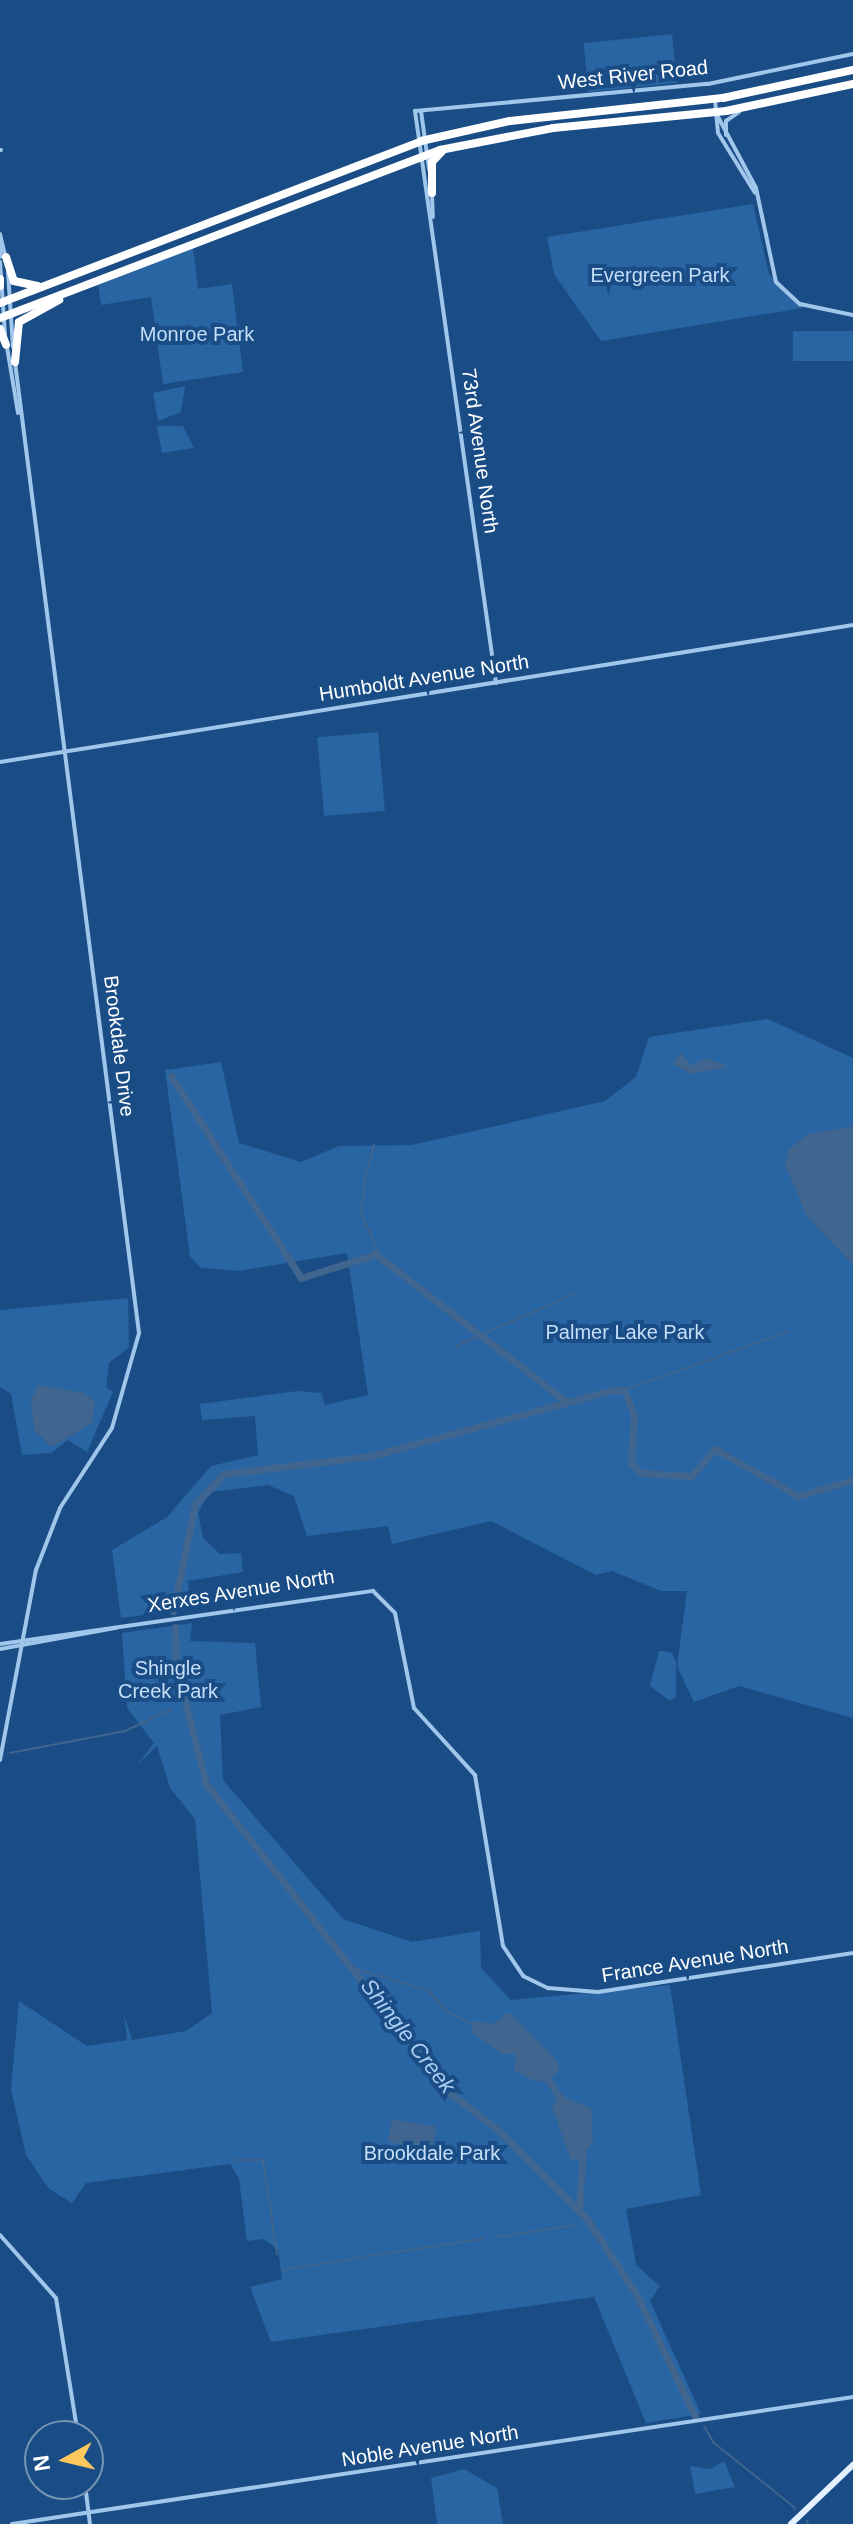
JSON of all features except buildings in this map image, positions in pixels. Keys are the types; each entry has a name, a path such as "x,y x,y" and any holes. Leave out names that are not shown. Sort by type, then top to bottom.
{"highway":[{"path":"5,301 422,141 520,119 715,99 853,70"},
{"path":"5,316 445,149 553,128 716,113 853,84"},
{"path":"432,193 432,162 445,149"},
{"path":"2,258 17,283 45,285"},
{"path":"0,279 0,286"},
{"path":"15,362 19,322 89,283"},
{"path":"0,329 6,345"}],"main road":[{"path":"791,2524 853,2465"}],"street":[{"name":"West River Road","path":"415,111 708,84 853,54"},
{"path":"715,99 726,149 758,198"},
{"path":"732,149 726,121 756,106"},
{"name":"73rd Avenue North","path":"415,111 424,155 496,683"},
{"name":"73rd Avenue North","path":"421,111 422,141"},
{"path":"716,113 758,198 781,289 808,307 853,315"},
{"name":"73rd Avenue North","path":"424,155 432,193 433,223"},
{"name":"Brookdale Drive","path":"0,236 10,385 22,427"},
{"name":"Brookdale Drive","path":"0,1760 20,1643 48,1533 112,1428 139,1333 18,384 5,316"},
{"path":"10,385 18,384"},
{"name":"Humboldt Avenue North","path":"0,762 853,625"},
{"name":"Xerxes Avenue North","path":"0,1646 368,1590 395,1613 416,1712 475,1775 506,1954"},
{"name":"France Avenue North","path":"506,1954 535,1983 592,1992 853,1953"},
{"path":"0,2235 56,2298 75,2420"},
{"name":"Noble Avenue North","path":"12,2524 853,2397"},
{"path":"87,2500 90,2524"}],"green space":[{"path":"672,34 677,83 589,92 583,43"},
{"name":"Evergreen Park","path":"753,204 769,274 803,308 601,341 554,274 547,237"},
{"name":"Monroe Park","path":"193,247 198,289 232,284 243,372 163,384 151,297 101,305 98,285"},
{"path":"793,331 853,331 853,361 793,361"},
{"path":"185,386 181,412 158,421 153,393"},
{"path":"157,426 183,426 194,448 162,453"},
{"path":"378,732 385,811 324,816 317,737"},
{"name":"Palmer Lake Park","path":"768,1019 853,1058 853,1718 739,1686 694,1702 677,1666 687,1591 661,1591 612,1571 596,1575 491,1521 392,1544 388,1526 307,1536 294,1496 268,1485 209,1492 198,1513 203,1538 220,1554 241,1553 243,1572 188,1581 191,1609 121,1618 112,1550 167,1517 211,1466 258,1455 255,1416 202,1420 200,1404 298,1391 321,1393 325,1405 368,1395 347,1253 239,1271 201,1268 190,1256 165,1070 221,1062 239,1143 301,1162 339,1146 412,1145 605,1101 636,1077 649,1037"},
{"path":"128,1298 129,1347 109,1363 106,1387 113,1392 87,1452 68,1440 51,1453 22,1455 11,1394 0,1387 0,1310"},
{"name":"Brookdale Park","path":"192,1623 190,1641 255,1643 261,1707 220,1715 223,1780 343,1919 412,1942 480,1931 481,1968 511,2000 670,1985 701,2195 626,2209 636,2265 660,2286 650,2301 701,2414 646,2423 594,2297 271,2342 250,2287 282,2279 278,2249 263,2239 247,2241 239,2179 230,2164 86,2183 72,2203 48,2188 26,2155 11,2089 19,2001 87,2046 127,2040 124,2014 132,2040 186,2031 212,2013 195,1819 170,1788 157,1746 136,1766 154,1743 127,1708 122,1633"},
{"path":"659,1651 671,1652 676,1662 676,1697 670,1701 650,1686"},
{"path":"724,2461 735,2487 695,2494 690,2466 710,2469"},
{"path":"464,2469 497,2488 503,2524 437,2524 431,2478"}],"shaded area":[{"path":"681,1053 692,1066 706,1058 729,1067 692,1074 672,1064"},
{"path":"853,1126 853,1265 807,1216 785,1165 789,1149 809,1134"},
{"path":"38,1385 85,1393 95,1402 92,1423 52,1447 34,1430 31,1400"},
{"path":"509,2012 558,2062 559,2072 543,2082 531,2079 514,2071 516,2054 502,2054 472,2033 473,2021 493,2024"},
{"path":"559,2095 591,2108 593,2142 579,2159 571,2160 552,2107"},
{"path":"392,2119 436,2127 432,2149 388,2142"}],"waterway":[{"path":"171,1076 235,1176"},
{"path":"367,1171 374,1144"},
{"path":"366,1174 361,1213 378,1251"},
{"path":"236,1177 301,1278 370,1256"},
{"path":"374,1253 567,1402"},
{"path":"456,1346 576,1293"},
{"path":"624,1390 788,1332"},
{"name":"Shingle Creek","path":"173,1611 195,1504 224,1474 371,1456 612,1390 624,1390 634,1415 631,1464 641,1473 691,1476 715,1449 798,1496 853,1480"},
{"name":"Shingle Creek","path":"175,1627 176,1666 206,1784 450,2093 497,2129 587,2219 635,2292 695,2416"},
{"path":"10,1753 125,1731 170,1710"},
{"path":"353,1968 429,1991 446,2011 472,2024"},
{"path":"543,2073 563,2102"},
{"path":"579,2210 583,2146"},
{"path":"235,2160 263,2160 277,2254"},
{"name":"Shingle Creek","path":"583,2221 587,2219"},
{"path":"498,2237 575,2225"},
{"path":"368,2256 483,2239"},
{"path":"282,2270 364,2257"},
{"name":"Shingle Creek","path":"704,2426 714,2443 795,2508"}],"park label":[{"name":"Shingle Creek Park","path":"168,1680"}]}
